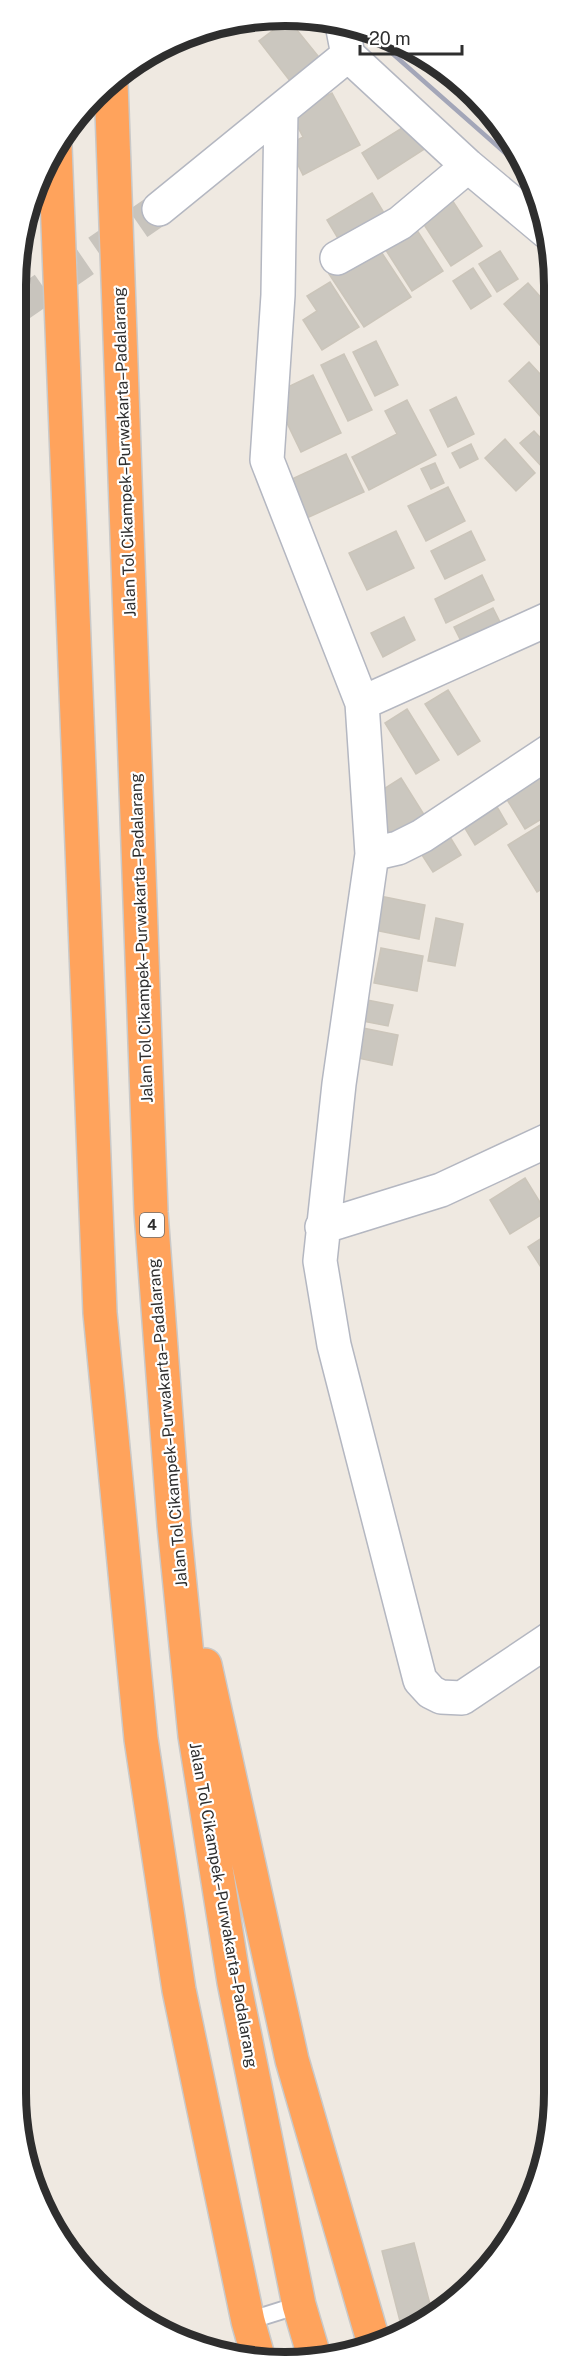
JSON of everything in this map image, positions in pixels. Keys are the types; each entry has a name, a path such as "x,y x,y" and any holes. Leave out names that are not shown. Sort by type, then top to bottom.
{"highway":[{"path":"114,176 123,83"},
{"name":"Jalan Tol Cikampek–Purwakarta–Padalarang","path":"111,93 151,1212 174,1525 195,1736 234,1982 299,2305 312,2351"},
{"path":"56,163 100,1313 142,1750 179,1990 248,2321 256,2351"},
{"path":"174,1525 292,2060 372,2337"}],"street":[{"path":"159,209 281,110 345,39 468,166 538,224"},
{"path":"281,110 278,295 267,460 362,703 372,854 339,1084 322,1227 320,1260 334,1345 420,1680 430,1692 441,1697 462,1698 544,1643"},
{"path":"337,258 400,223 468,166"},
{"path":"362,703 544,621"},
{"path":"372,854 398,848 422,836 544,755"},
{"path":"322,1227 441,1190 544,1142"}],"lane":[{"path":"248,2321 299,2305"}],"building":[{"path":"279,26 294,26 327,67 297,90 259,41"},
{"path":"332,93 360,145 303,175 288,145 303,137 291,114"},
{"path":"410,123 426,148 378,179 362,153"},
{"path":"372,193 390,223 345,250 327,220"},
{"path":"452,200 482,246 451,266 421,220"},
{"path":"413,224 443,271 412,291 382,244"},
{"path":"376,244 411,297 364,327 329,274"},
{"path":"500,251 518,279 497,292 479,264"},
{"path":"473,268 491,296 471,309 453,281"},
{"path":"330,282 359,327 322,350 303,320 317,311 307,296"},
{"path":"528,283 544,301 544,350 504,304"},
{"path":"376,341 398,385 375,396 353,352"},
{"path":"344,354 372,410 348,421 321,365"},
{"path":"529,362 544,378 544,414 541,417 509,381"},
{"path":"313,375 341,433 301,452 273,394"},
{"path":"456,397 474,434 448,447 430,410"},
{"path":"407,400 436,455 369,490 352,457 397,434 385,411"},
{"path":"534,431 544,442 544,469 520,443"},
{"path":"505,439 535,473 516,491 485,458"},
{"path":"471,444 478,459 460,468 452,453"},
{"path":"346,454 364,492 298,522 281,484"},
{"path":"435,463 444,483 431,489 421,469"},
{"path":"448,487 465,521 426,541 408,506"},
{"path":"396,531 414,568 367,590 349,553"},
{"path":"471,531 485,560 445,579 431,551"},
{"path":"482,575 494,600 446,623 435,599"},
{"path":"493,608 507,636 468,655 454,627"},
{"path":"404,617 415,640 383,657 371,633"},
{"path":"448,690 480,741 458,755 425,704"},
{"path":"407,709 439,760 416,774 385,723"},
{"path":"544,767 544,817 525,829 503,793"},
{"path":"401,778 428,821 395,841 368,799"},
{"path":"493,800 507,824 475,845 460,820"},
{"path":"544,823 544,888 537,892 508,845"},
{"path":"450,837 461,855 433,872 422,855"},
{"path":"375,895 425,905 419,939 369,929"},
{"path":"436,918 463,924 455,966 428,961"},
{"path":"381,948 423,956 417,991 374,983"},
{"path":"362,999 393,1005 388,1026 357,1020"},
{"path":"358,1027 398,1035 392,1065 353,1057"},
{"path":"525,1178 544,1209 544,1213 510,1234 490,1200"},
{"path":"544,1237 544,1272 528,1247"},
{"path":"414,2243 431,2308 418,2316 400,2321 382,2251"}],"tunnel":[{"path":"26,301 159,209"}],"railway":[{"path":"382,44 512,159"}]}
